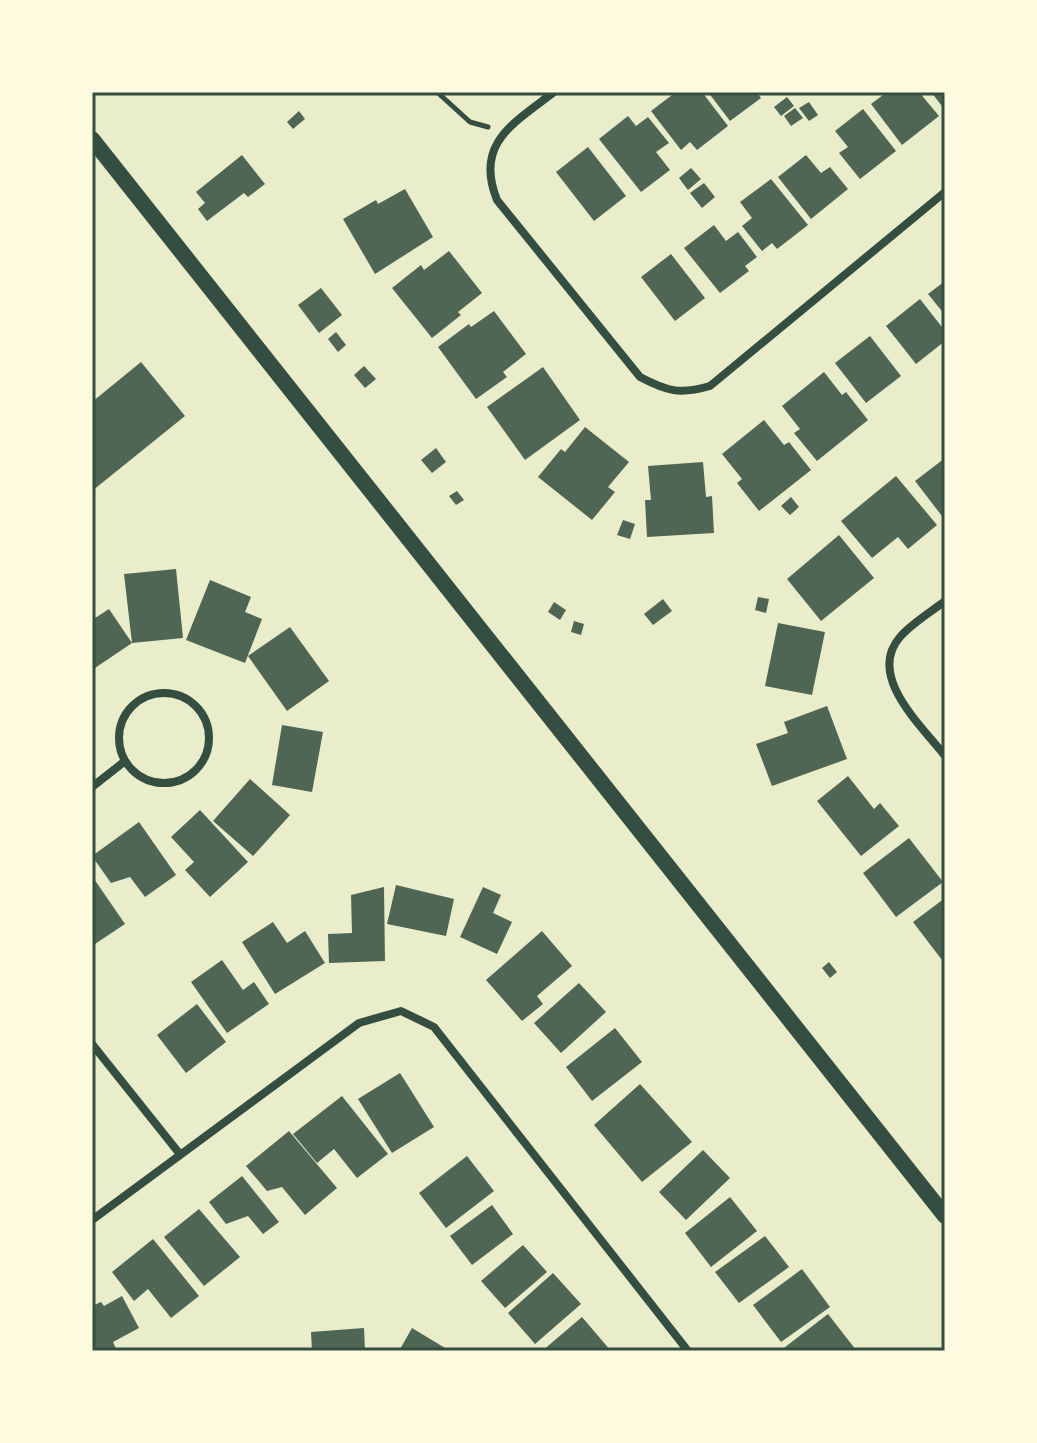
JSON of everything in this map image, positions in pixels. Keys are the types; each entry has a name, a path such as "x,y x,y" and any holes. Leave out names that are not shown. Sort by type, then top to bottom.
{"main road":[{"path":"92,139 945,1216"}],"street":[{"path":"554,92 504,131 495,145 490,182 497,200 640,377 665,390 689,392 710,386 945,192"},
{"path":"945,601 900,637 890,655 890,673 895,691 945,756"},
{"path":"168,693 184,697 202,712 209,728 210,744 205,759 196,771 175,782 159,784 135,773 125,761 119,738 122,722 133,705 147,696 168,693"},
{"path":"92,787 125,761"},
{"path":"92,1220 359,1023 401,1011 434,1027 688,1351"},
{"path":"92,1044 179,1153"}],"path":[{"path":"437,92 470,122 504,131"}],"building":[{"path":"676,92 702,92 728,126 697,150 690,142 681,150 651,111"},
{"path":"708,92 757,92 761,98 730,121"},
{"path":"887,92 919,92 939,116 902,145 871,104"},
{"path":"931,92 945,92 945,110"},
{"path":"787,97 794,106 781,116 774,107"},
{"path":"809,102 818,115 809,121 799,108"},
{"path":"795,108 803,118 791,126 784,116"},
{"path":"863,109 896,151 860,179 839,153 848,147 835,131"},
{"path":"299,111 305,119 293,129 287,122"},
{"path":"628,116 636,126 648,117 669,143 656,152 670,170 641,192 599,139"},
{"path":"588,147 626,196 594,221 556,172"},
{"path":"242,155 265,184 248,197 244,193 207,221 198,209 205,203 196,192"},
{"path":"806,155 821,173 830,167 848,189 811,219 778,177"},
{"path":"691,168 701,179 688,190 679,178"},
{"path":"771,179 808,225 777,249 772,243 762,251 742,226 752,218 740,202"},
{"path":"704,183 715,197 702,208 690,193"},
{"path":"405,189 433,237 375,274 343,219 376,200 378,204"},
{"path":"714,225 726,241 738,232 757,257 745,266 749,271 720,293 684,248"},
{"path":"449,251 482,293 432,338 392,288 421,265 424,270"},
{"path":"671,254 705,298 675,321 641,277"},
{"path":"945,281 945,315 928,294"},
{"path":"321,288 342,315 319,333 298,305"},
{"path":"920,299 945,331 945,341 916,364 886,326"},
{"path":"494,311 526,354 503,372 507,377 476,399 438,347 469,324 471,327"},
{"path":"336,332 346,345 338,352 328,339"},
{"path":"870,336 901,376 866,403 835,363"},
{"path":"141,362 185,416 92,491 92,402"},
{"path":"364,366 376,379 365,388 354,375"},
{"path":"543,367 580,420 525,460 487,407"},
{"path":"824,372 842,395 846,392 868,420 817,461 794,433 800,429 782,406"},
{"path":"764,420 784,445 789,442 811,470 759,511 737,483 742,479 722,454"},
{"path":"585,427 629,462 608,487 615,492 592,520 538,477 561,449 565,452"},
{"path":"436,448 446,462 432,473 421,460"},
{"path":"945,458 945,520 915,481"},
{"path":"703,462 706,497 712,496 714,533 647,537 645,500 651,500 648,466"},
{"path":"896,476 937,525 908,549 898,537 872,558 841,521"},
{"path":"457,491 464,500 456,505 449,496"},
{"path":"791,497 799,507 790,515 781,506"},
{"path":"623,520 635,524 630,539 617,535"},
{"path":"839,535 874,578 821,621 787,579"},
{"path":"176,569 183,638 132,643 124,574"},
{"path":"210,580 251,597 245,612 262,619 245,663 186,640"},
{"path":"758,597 769,599 766,613 755,610"},
{"path":"663,599 672,611 653,625 644,614"},
{"path":"554,602 566,610 560,620 548,612"},
{"path":"109,609 132,643 92,670 92,620"},
{"path":"574,621 584,624 581,635 571,632"},
{"path":"778,623 825,632 812,695 765,686"},
{"path":"290,627 329,681 287,711 248,656"},
{"path":"827,706 847,759 772,786 756,744 788,733 784,722"},
{"path":"282,725 323,732 312,792 272,785"},
{"path":"848,776 874,809 880,803 899,826 861,856 817,801"},
{"path":"250,779 290,815 253,856 213,821"},
{"path":"200,810 248,862 210,897 185,870 194,862 171,837"},
{"path":"139,822 176,875 145,897 130,877 111,883 92,856"},
{"path":"909,838 943,882 896,917 863,873"},
{"path":"92,876 125,924 92,946"},
{"path":"396,885 454,899 446,936 387,924"},
{"path":"384,887 385,961 329,963 328,934 352,933 351,895"},
{"path":"483,887 501,895 493,913 512,922 497,954 460,937"},
{"path":"945,898 945,964 913,922"},
{"path":"273,922 287,943 305,931 325,963 275,994 242,942"},
{"path":"542,931 572,966 537,996 543,1004 522,1021 486,980"},
{"path":"222,960 243,990 254,982 269,1004 227,1033 191,982"},
{"path":"829,962 837,972 830,978 822,968"},
{"path":"579,983 606,1012 561,1053 534,1023"},
{"path":"197,1004 226,1042 186,1073 157,1035"},
{"path":"615,1028 642,1062 592,1101 566,1067"},
{"path":"400,1073 434,1127 392,1153 358,1099"},
{"path":"640,1084 692,1142 642,1182 594,1125"},
{"path":"342,1096 388,1154 357,1178 334,1149 317,1163 293,1134"},
{"path":"289,1131 337,1188 305,1215 282,1187 267,1191 246,1166"},
{"path":"703,1150 730,1178 686,1220 659,1192"},
{"path":"467,1156 494,1191 446,1228 419,1193"},
{"path":"242,1176 279,1222 263,1234 248,1216 226,1224 209,1202"},
{"path":"730,1197 757,1231 711,1267 685,1233"},
{"path":"492,1205 513,1234 472,1265 450,1236"},
{"path":"199,1209 240,1257 204,1286 164,1237"},
{"path":"765,1236 789,1267 739,1303 715,1272"},
{"path":"153,1239 199,1296 171,1318 148,1289 134,1301 112,1272"},
{"path":"523,1245 547,1272 505,1308 481,1281"},
{"path":"802,1269 830,1307 781,1342 753,1305"},
{"path":"553,1273 581,1304 535,1344 508,1313"},
{"path":"122,1296 139,1328 113,1342 117,1351 92,1351 92,1306 101,1302 104,1306"},
{"path":"828,1314 856,1350 780,1351"},
{"path":"582,1317 611,1351 542,1351"},
{"path":"364,1328 365,1351 312,1351 311,1332"},
{"path":"412,1328 450,1351 399,1351"}]}
